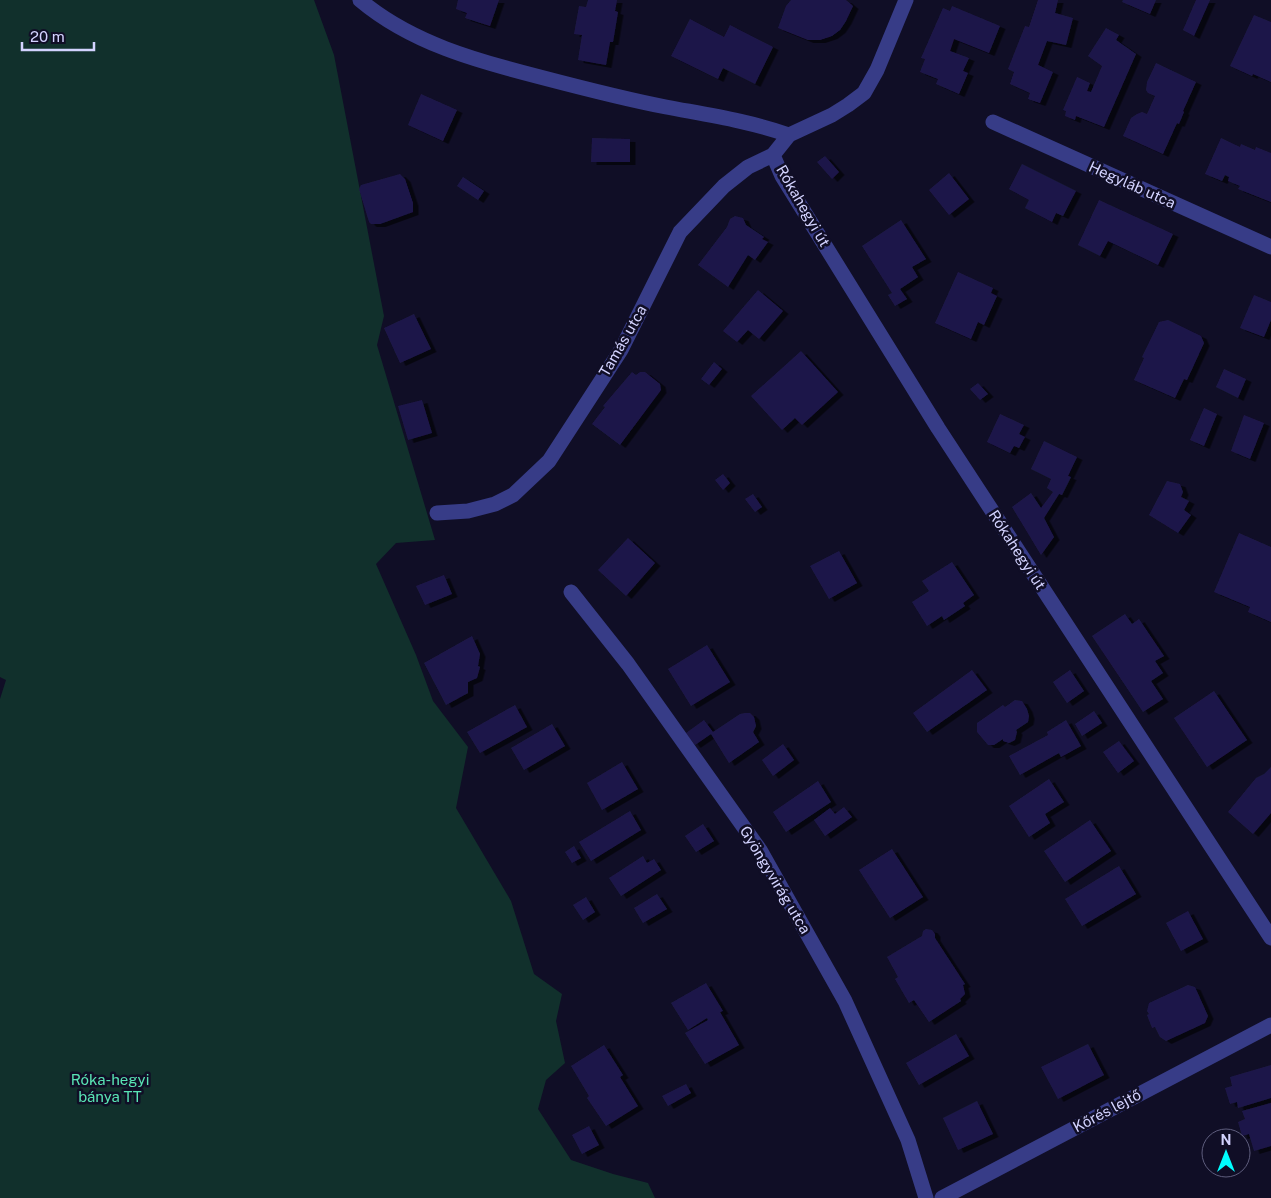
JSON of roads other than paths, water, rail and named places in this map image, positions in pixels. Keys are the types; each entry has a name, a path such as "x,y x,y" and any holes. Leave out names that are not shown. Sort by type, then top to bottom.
{"street":[{"path":"360,0 389,22 477,61 646,103 761,125 789,135"},
{"name":"Tamás utca","path":"437,513 468,511 495,504 514,494 549,461 621,350 680,232 724,186 748,167 773,155 789,135 848,106 864,92 877,70 906,0"},
{"name":"Hegyláb utca","path":"993,122 1271,247"},
{"name":"Rókahegyi út","path":"773,155 782,176 938,428 1271,938"},
{"name":"Gyöngyvirág utca","path":"571,592 628,664 760,850 845,1001 908,1140 926,1198"},
{"name":"Kőrés lejtő","path":"942,1198 1271,1025"}],"park label":[{"name":"Róka-hegyi bánya TT","path":"110,1088"}]}
